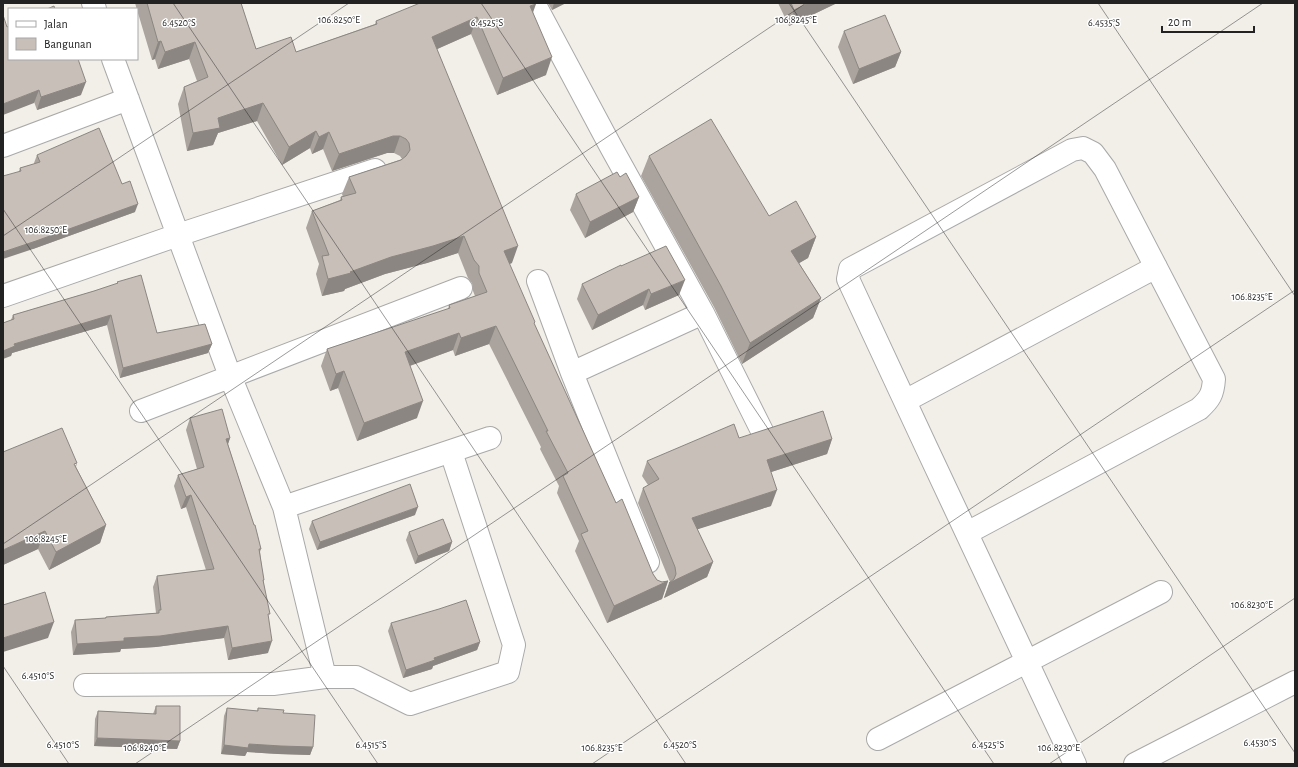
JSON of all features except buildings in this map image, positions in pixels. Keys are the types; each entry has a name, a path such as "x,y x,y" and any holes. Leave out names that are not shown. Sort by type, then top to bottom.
{"street":[{"path":"534,3 611,147 703,313 762,431"},
{"path":"113,60 230,376 284,507 325,677"},
{"path":"3,146 128,99"},
{"path":"967,533 1188,415 1208,400 1213,390 1214,379 1105,169 1093,153 1084,148 1072,150 1060,156 850,269 848,279 1075,764"},
{"path":"3,296 178,235 391,165"},
{"path":"905,401 1156,267"},
{"path":"538,281 572,373 655,579"},
{"path":"141,411 461,288"},
{"path":"572,373 703,313"},
{"path":"284,507 490,438"},
{"path":"85,685 273,684 325,677 356,677 410,704 508,672 514,645 451,452"},
{"path":"878,739 1161,592"},
{"path":"1135,764 1295,682"}]}
